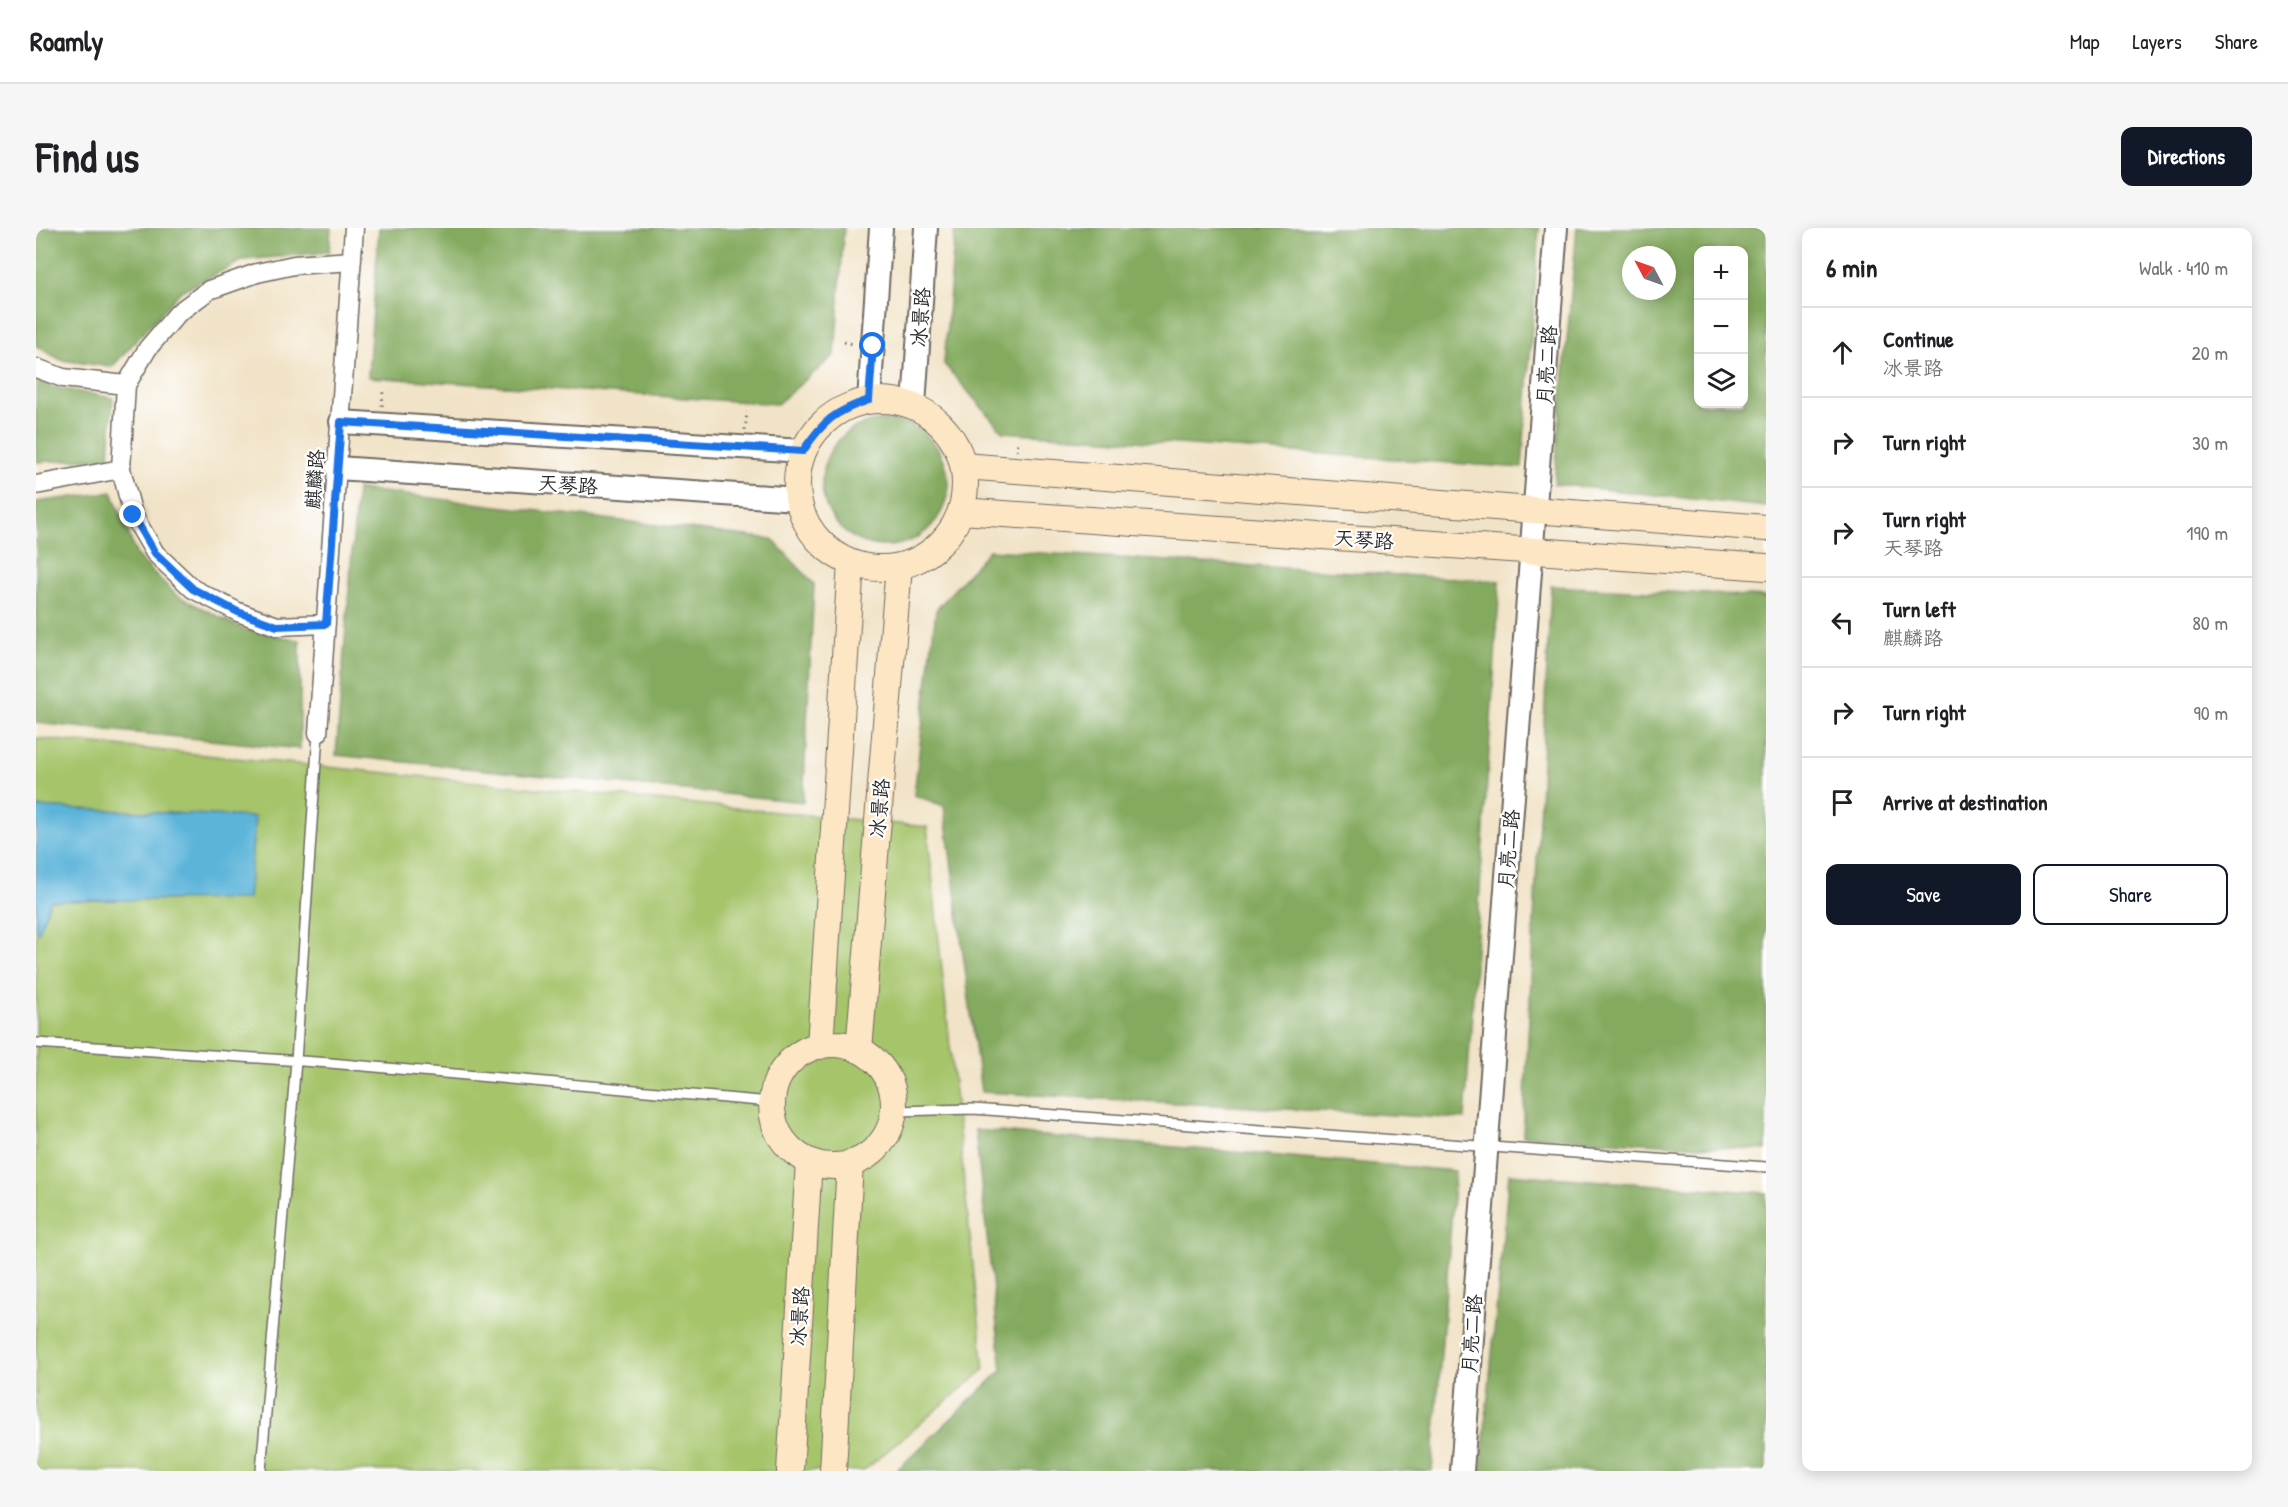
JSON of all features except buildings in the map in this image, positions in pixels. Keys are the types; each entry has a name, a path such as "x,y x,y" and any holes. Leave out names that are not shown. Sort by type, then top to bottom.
{"main road":[{"path":"892,399 914,405 937,420 954,441 964,466 966,489 961,511 948,536 926,556 899,566 875,568 851,563 826,548 808,526 798,500 797,475 803,451 819,427 842,409 869,400 892,399"},
{"path":"964,466 1766,528"},
{"name":"天琴路","path":"961,511 1766,567"},
{"path":"819,1046 851,563"},
{"name":"冰景路","path":"859,1050 899,566"},
{"path":"840,1045 859,1050 876,1061 887,1077 896,1111 887,1134 875,1150 849,1163 829,1166 809,1161 785,1143 776,1125 771,1102 786,1068 801,1054 819,1046 840,1045"},
{"name":"冰景路","path":"790,1471 809,1161"},
{"path":"833,1471 849,1163"}],"street":[{"name":"麒麟路","path":"318,733 354,228"},
{"path":"869,400 881,228"},
{"name":"冰景路","path":"914,405 926,228"},
{"name":"月亮二路","path":"1462,1471 1484,1145 1533,551 1556,228"},
{"path":"326,624 277,626 238,612 193,589 155,553 133,515 121,469 126,385 156,339 178,313 208,290 257,273 294,265 352,261"},
{"path":"36,368 63,378 126,385"},
{"path":"341,422 803,451"},
{"name":"天琴路","path":"337,468 798,500"},
{"path":"36,485 121,469"}],"lane":[{"path":"261,1471 296,1061 318,733"},
{"path":"36,1043 296,1061 771,1102"},
{"path":"896,1111 973,1109 1766,1167"}],"green space":[{"path":"36,228 331,228 329,252 244,260 181,291 112,367 61,360 36,346"},
{"path":"379,228 844,228 835,355 777,404 368,377"},
{"path":"955,228 1539,228 1522,468 1003,432 944,364"},
{"path":"1577,228 1766,228 1766,507 1554,484"},
{"path":"36,380 53,387 113,398 109,458 36,462"},
{"path":"885,420 909,425 930,438 943,459 948,483 943,507 930,528 909,541 885,546 861,541 840,528 827,507 822,483 827,459 840,438 861,425"},
{"path":"357,489 772,539 814,584 803,802 336,755"},
{"path":"112,492 137,556 176,595 243,629 300,640 300,749 36,723 36,502"},
{"path":"989,550 1500,581 1465,1119 981,1092 944,806 914,795 936,610"},
{"path":"1551,586 1766,597 1766,1150 1523,1136"},
{"path":"36,738 927,827 984,1370 863,1471 36,1471"},
{"path":"975,1130 1455,1171 1432,1471 896,1471 1002,1370"},
{"path":"1509,1174 1766,1193 1766,1471 1481,1471"}],"water":[{"path":"36,807 255,817 248,899 50,901 39,932 36,931"}],"route":[{"path":"133,515 155,553 193,589 238,612 277,626 326,624 341,422 803,451 819,427 842,409 869,400 873,346"}]}
